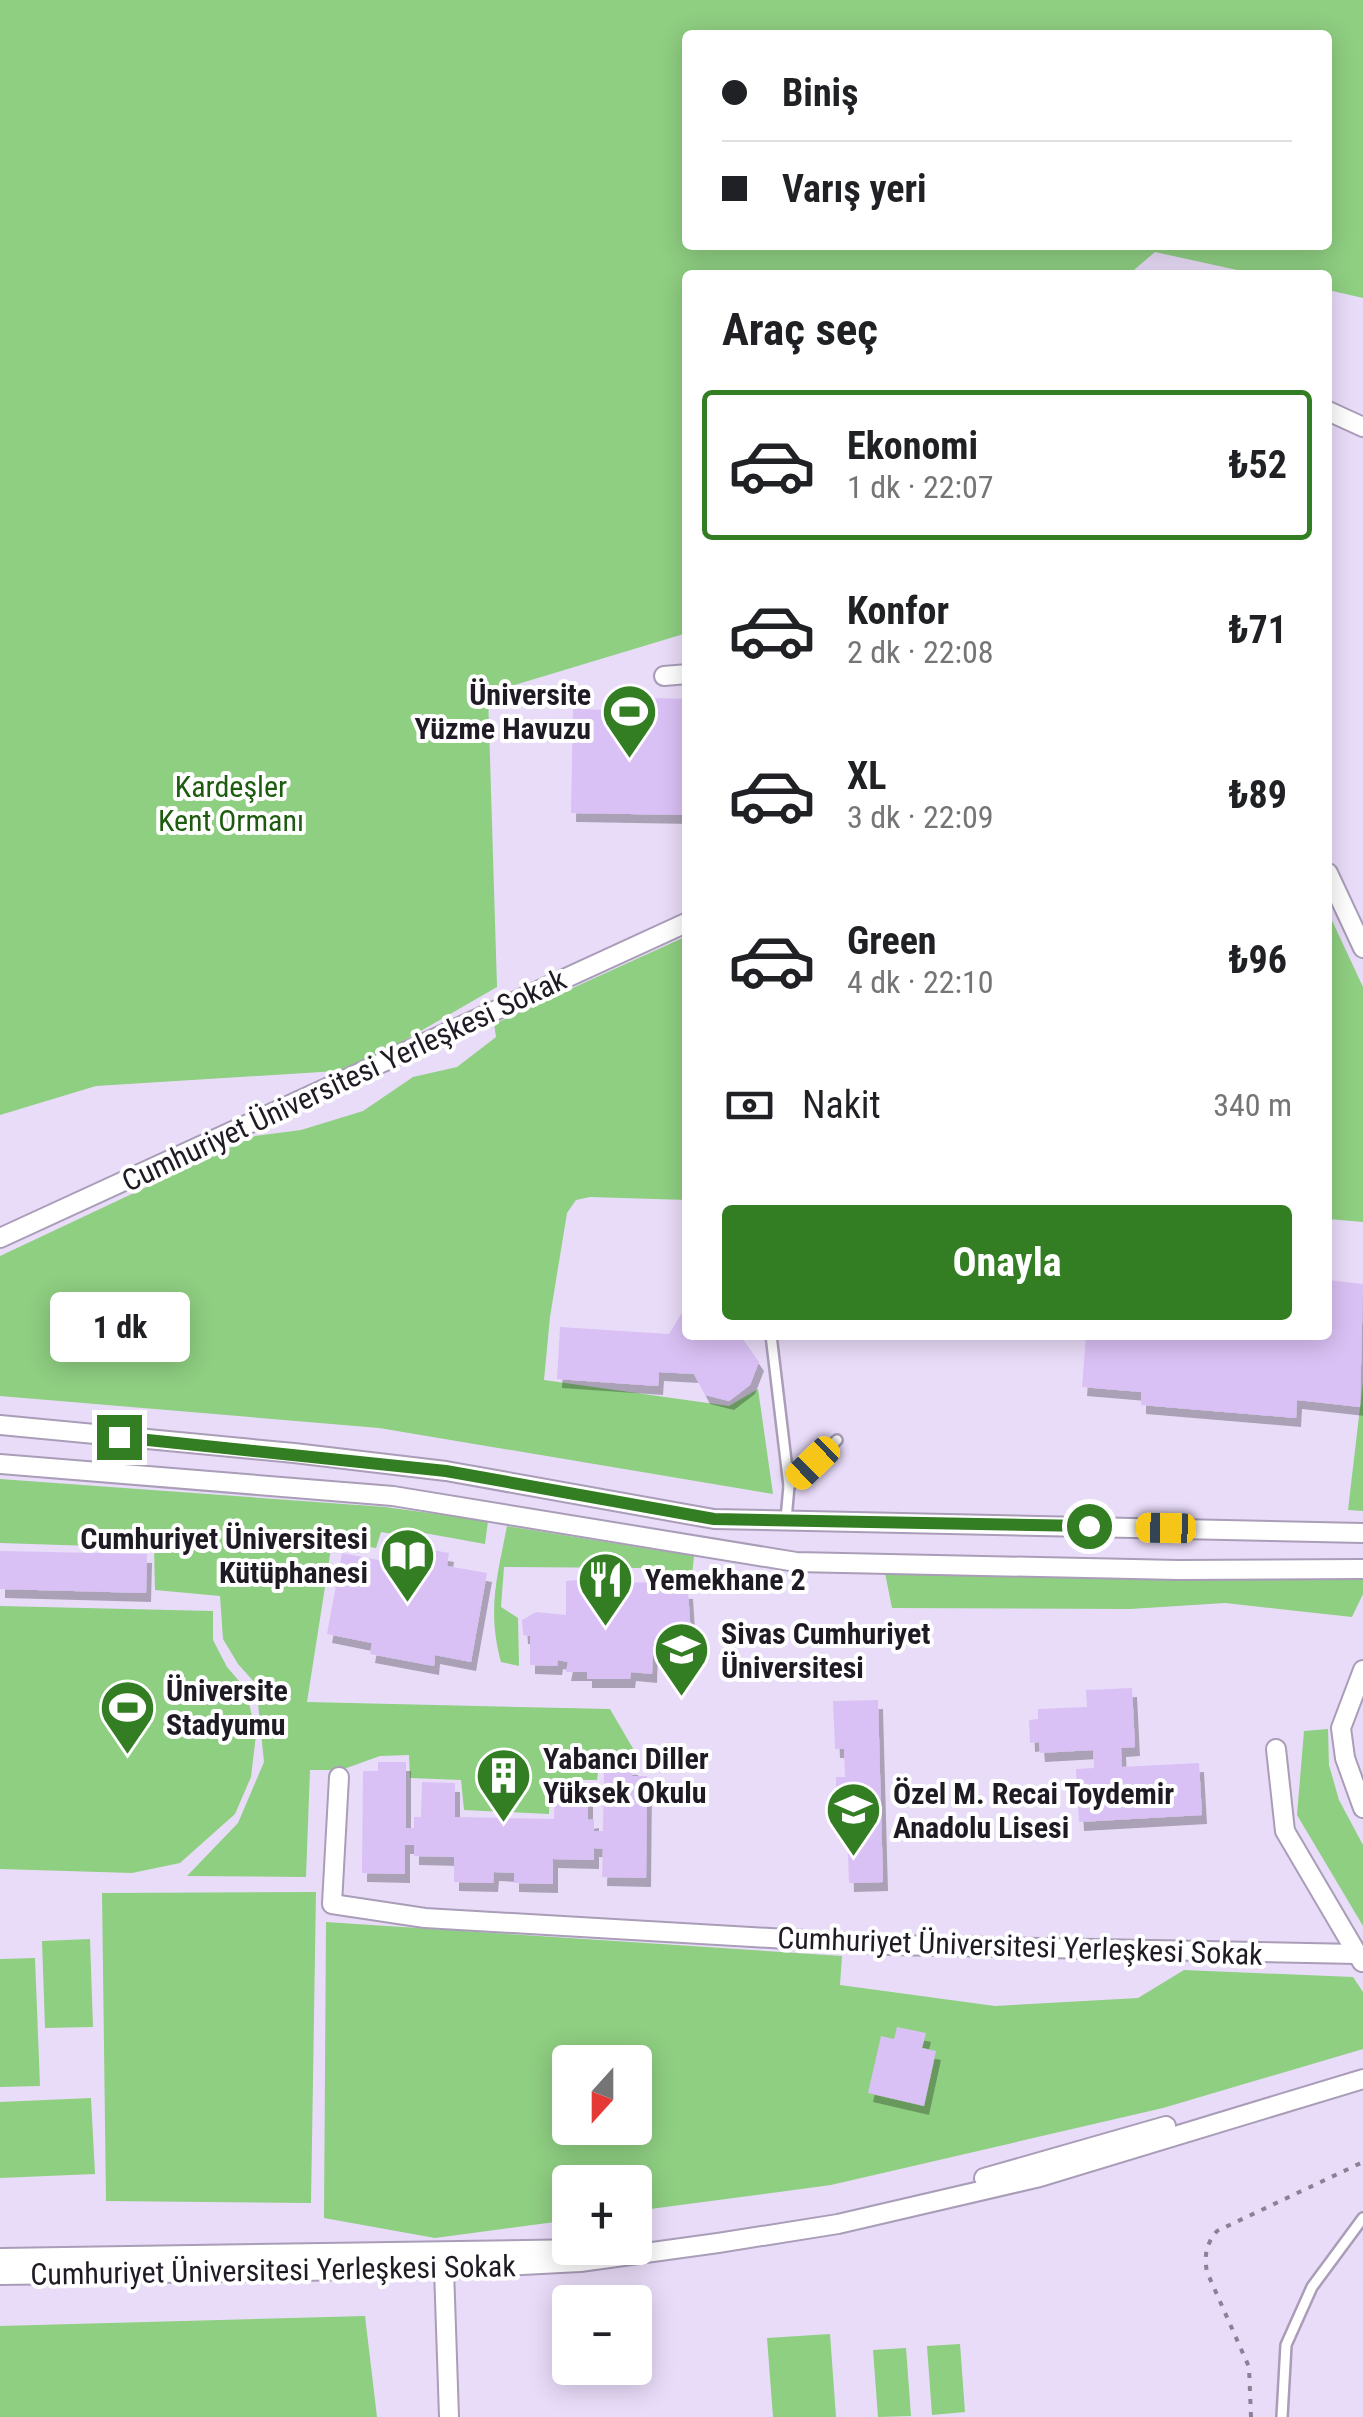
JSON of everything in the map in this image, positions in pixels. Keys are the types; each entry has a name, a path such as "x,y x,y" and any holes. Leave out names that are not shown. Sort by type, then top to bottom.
{"street":[{"path":"1332,413 1363,427"},
{"path":"664,676 682,674"},
{"path":"1332,882 1363,948"},
{"name":"Cumhuriyet Üniversitesi Yerleşkesi Sokak","path":"0,1238 682,925"},
{"path":"0,1425 446,1471 714,1519 1363,1534"},
{"path":"0,1464 393,1496 796,1562 1178,1570 1363,1569"},
{"path":"1363,1670 1341,1728 1345,1758 1363,1808"},
{"name":"Cumhuriyet Üniversitesi Yerleşkesi Sokak","path":"1276,1749 1285,1831 1360,1960"},
{"name":"Cumhuriyet Üniversitesi Yerleşkesi Sokak","path":"339,1777 332,1904 425,1918 890,1944 1360,1960"},
{"path":"652,2240 836,2212 952,2186 1363,2069"},
{"name":"Cumhuriyet Üniversitesi Yerleşkesi Sokak","path":"0,2275 444,2269 580,2262 838,2224 1040,2176 1363,2079"},
{"name":"Cumhuriyet Üniversitesi Yerleşkesi Sokak","path":"0,2258 552,2250"},
{"path":"444,2269 449,2417"}],"lane":[{"path":"772,1340 789,1486 786,1519"},
{"path":"789,1486 837,1440"},
{"path":"1282,2417 1286,2345 1312,2287 1363,2218"}],"path":[{"path":"1251,2417 1249,2367 1208,2272 1208,2244 1217,2232 1363,2162"}],"green space":[{"name":"Kardeşler Kent Ormanı","path":"0,0 1363,0 1363,298 1332,291 1332,270 1237,270 1155,252 1134,270 682,270 682,635 488,693 497,987 353,1070 96,1086 0,1115"},
{"path":"1332,921 1363,987 1363,1222 1332,1219"},
{"path":"682,938 682,1200 576,1200 567,1213 544,1380 729,1406 758,1389 773,1494 379,1428 0,1396 0,1256 255,1136 301,1130 363,1111 413,1077 457,1067 496,1037 494,1024"},
{"path":"1363,1382 1363,1511 1348,1510"},
{"path":"0,1479 385,1507 488,1521 485,1544 402,1529 399,1535 381,1532 376,1548 332,1542 307,1702 610,1709 638,1757 600,1758 597,1780 550,1780 549,1814 464,1810 461,1780 410,1778 409,1755 380,1756 341,1770 310,1770 306,1877 187,1876 238,1823 264,1762 256,1684 223,1639 220,1596 155,1590 154,1548 0,1543"},
{"path":"507,1526 694,1556 691,1586 644,1568 504,1567 501,1607 518,1618 519,1666 501,1662 494,1610"},
{"path":"885,1573 1363,1579 1363,1594 1352,1617 1225,1603 1130,1609 892,1608"},
{"name":"Üniversite Stadyumu","path":"0,1606 213,1611 213,1640 227,1667 246,1689 256,1735 251,1777 235,1814 180,1863 132,1873 0,1869"},
{"path":"1328,1729 1329,1765 1339,1800 1363,1845 1363,1926 1297,1815 1304,1731"},
{"path":"316,1892 311,2203 106,2201 102,1893"},
{"path":"326,1922 842,1956 840,1985 995,2006 1138,1998 1184,1970 1353,1977 1363,1992 1363,2049 1163,2108 831,2185 652,2209 652,2165 552,2165 552,2222 435,2238 324,2218"},
{"path":"90,1939 93,2027 45,2028 42,1941"},
{"path":"35,1958 40,2086 0,2087 0,1959"},
{"path":"91,2098 95,2174 0,2178 0,2102"},
{"path":"365,2316 377,2417 0,2417 0,2326"},
{"path":"830,2334 836,2417 773,2417 767,2338"},
{"path":"960,2344 965,2412 932,2415 927,2346"},
{"path":"906,2348 911,2416 878,2417 873,2350"}],"building":[{"name":"Üniversite Yüzme Havuzu","path":"654,698 682,699 682,815 571,813 573,709 654,711"},
{"path":"1332,1280 1363,1284 1360,1407 1297,1400 1296,1418 1141,1405 1141,1392 1082,1387 1086,1340 1332,1340"},
{"path":"682,1313 682,1340 744,1340 759,1362 750,1385 729,1401 705,1395 694,1374 659,1372 658,1386 557,1379 560,1327 669,1334"},
{"name":"Cumhuriyet Üniversitesi Kütüphanesi","path":"404,1536 423,1539 421,1548 449,1553 447,1566 487,1573 471,1662 435,1655 434,1666 370,1654 372,1643 327,1634 342,1553 383,1561 387,1540 403,1543"},
{"path":"0,1551 147,1554 146,1593 0,1589"},
{"name":"Yemekhane 2","path":"627,1575 626,1583 651,1582 659,1589 688,1590 691,1636 684,1636 683,1643 653,1644 652,1674 631,1672 630,1679 587,1679 587,1672 566,1672 568,1662 558,1660 557,1666 530,1665 530,1636 523,1635 522,1620 536,1612 566,1615 566,1581"},
{"path":"1132,1688 1135,1747 1121,1748 1122,1767 1199,1763 1202,1815 1079,1822 1076,1769 1094,1768 1093,1750 1040,1753 1039,1742 1030,1743 1029,1720 1038,1719 1038,1709 1087,1707 1086,1690"},
{"path":"878,1700 883,1882 849,1883 846,1799 836,1799 836,1777 845,1777 844,1749 835,1749 833,1701"},
{"name":"Yabancı Diller Yüksek Okulu","path":"378,1762 406,1762 406,1828 414,1828 414,1817 421,1817 422,1782 455,1783 455,1817 554,1819 555,1785 588,1785 588,1820 594,1819 594,1831 603,1831 604,1765 633,1766 632,1776 647,1776 646,1878 602,1877 603,1849 594,1848 594,1860 553,1859 553,1884 514,1883 514,1873 494,1872 493,1883 454,1882 454,1857 414,1856 414,1845 405,1845 405,1874 362,1873 363,1771 378,1771"},
{"path":"897,2027 926,2033 922,2048 936,2051 924,2106 868,2093 881,2036 894,2039"}],"place":[{"name":"Üniversite Yüzme Havuzu","path":"630,760"},
{"name":"Cumhuriyet Üniversitesi Kütüphanesi","path":"407,1604"},
{"name":"Yemekhane 2","path":"606,1628"},
{"name":"Sivas Cumhuriyet Üniversitesi","path":"682,1699"},
{"name":"Üniversite Stadyumu","path":"127,1756"},
{"name":"Yabancı Diller Yüksek Okulu","path":"504,1824"},
{"name":"Özel M. Recai Toydemir Anadolu Lisesi","path":"854,1859"}],"route":[{"path":"119,1437 446,1471 714,1519 1089,1526"}]}
